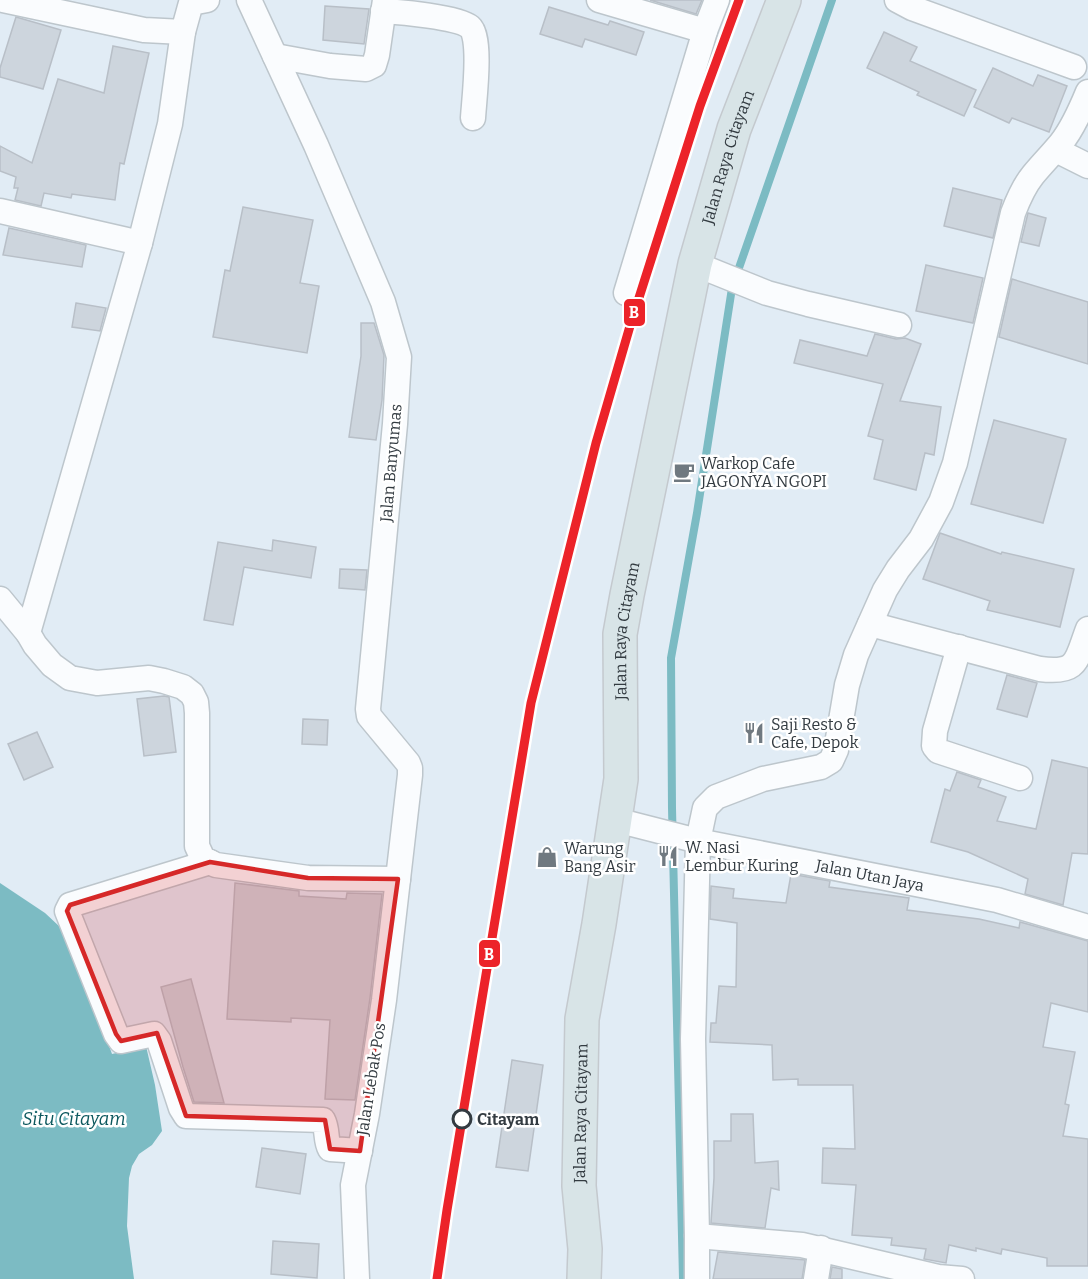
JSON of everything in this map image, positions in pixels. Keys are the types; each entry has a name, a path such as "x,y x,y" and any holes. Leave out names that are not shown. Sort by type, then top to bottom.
{"main road":[{"name":"Jalan Raya Citayam","path":"584,1279 585,1249 579,1186 582,1019 629,823 621,779 620,634 627,595 706,268 734,129 784,0"}],"street":[{"path":"3,0 144,30 183,32"},
{"name":"Jalan Banyumas","path":"249,0 316,145 383,302 399,357 395,424 368,709 369,716 410,768 398,879"},
{"path":"599,0 705,31"},
{"path":"626,293 705,31 717,0"},
{"path":"897,0 912,8 1074,67"},
{"path":"28,633 140,243 170,124 183,32 197,1"},
{"path":"275,56 330,66 366,69 374,65 377,55 384,6 457,22 470,27 474,35 476,80 473,118"},
{"path":"697,1279 690,839 705,808 716,797 763,779 821,767 831,761 836,750 847,685 856,655 885,590 921,539 942,502 955,463 1013,213 1020,195 1032,176 1063,140 1088,92"},
{"path":"1056,150 1088,166"},
{"path":"0,211 140,243"},
{"path":"706,268 767,293 899,325"},
{"path":"0,599 52,665 70,678 97,683 149,678 183,687 192,694 196,702 197,713 197,846 203,859 216,865 308,878 398,879"},
{"path":"870,624 1053,671 1066,670 1075,664 1088,629"},
{"path":"959,647 935,731 934,746 938,751 1020,778"},
{"name":"Jalan Utan Jaya","path":"629,823 690,839 997,900 1088,927"},
{"path":"210,862 69,905 67,911 116,1034 121,1041 154,1034 159,1041 181,1108 186,1116 323,1120 330,1149 360,1151"},
{"name":"Jalan Lebak Pos","path":"357,1279 353,1185 384,1000 398,879"},
{"path":"698,1236 821,1248 938,1276 962,1279"},
{"path":"816,1279 821,1248"}],"highlighted area":[{"path":"210,862 308,878 398,879 360,1151 330,1149 325,1120 186,1116 157,1033 121,1041 116,1034 67,911 70,905"}],"water":[{"name":"Situ Citayam","path":"0,883 45,913 60,927 74,948 112,1054 146,1046 162,1131 152,1145 139,1154 132,1166 129,1178 127,1226 134,1279 0,1279"}],"building":[{"path":"650,0 702,0 696,14"},
{"path":"325,6 369,9 364,44 323,40"},
{"path":"549,7 608,25 610,21 644,32 636,55 585,39 582,47 540,34"},
{"path":"16,17 61,30 43,89 0,77 0,68"},
{"path":"884,32 917,47 910,61 976,90 964,116 917,95 919,92 867,68"},
{"path":"113,46 149,53 124,164 120,163 115,200 72,194 71,198 44,193 41,206 15,200 18,188 14,188 16,177 0,171 0,146 32,163 58,79 104,93"},
{"path":"993,68 1033,86 1038,75 1067,86 1049,132 1012,118 1009,123 974,107"},
{"path":"953,188 1002,200 993,238 944,226"},
{"path":"243,207 313,220 300,283 319,286 307,353 213,337 225,270 230,271"},
{"path":"1028,213 1046,218 1039,246 1021,242"},
{"path":"9,228 86,245 82,267 3,255"},
{"path":"926,265 983,278 973,323 916,311"},
{"path":"1012,279 1088,302 1088,364 999,337"},
{"path":"76,303 106,308 100,331 72,327"},
{"path":"361,323 374,323 384,355 382,400 376,440 349,437 361,356"},
{"path":"875,334 896,339 905,338 921,344 900,401 941,407 934,455 925,453 916,490 874,479 883,440 868,436 883,384 794,363 800,340 867,356"},
{"path":"994,420 1066,439 1043,523 971,504"},
{"path":"940,533 1001,554 1002,552 1074,569 1060,627 987,610 990,601 923,579"},
{"path":"273,540 316,547 311,578 244,567 233,625 204,620 218,542 272,551"},
{"path":"340,569 367,570 365,590 339,588"},
{"path":"1007,675 1037,683 1027,717 997,709"},
{"path":"169,697 176,752 144,756 137,699"},
{"path":"303,719 328,720 327,745 302,744"},
{"path":"37,732 53,767 24,780 8,744"},
{"path":"1052,760 1088,768 1088,854 1072,853 1063,905 1025,894 1028,879 968,852 931,842 945,789 950,791 957,772 981,780 978,787 1006,797 997,821 1036,829"},
{"path":"791,874 830,881 829,887 909,898 907,910 979,919 1019,928 1020,922 1088,941 1088,1012 1051,1003 1043,1047 1075,1052 1065,1104 1069,1105 1063,1136 1088,1139 1088,1266 1047,1266 1047,1258 1002,1249 1001,1254 949,1245 946,1263 924,1259 926,1249 891,1245 892,1238 852,1235 856,1185 822,1183 823,1148 855,1149 853,1085 798,1085 798,1079 773,1080 772,1045 710,1042 711,1023 716,1023 719,986 736,987 737,923 710,919 711,886 734,889 733,898 786,903"},
{"path":"235,883 299,891 299,896 346,899 347,893 382,894 355,1100 325,1099 330,1020 291,1018 291,1022 227,1019"},
{"path":"191,979 224,1103 194,1102 161,987"},
{"path":"512,1060 543,1065 528,1171 496,1167"},
{"path":"731,1114 753,1114 755,1163 778,1161 779,1190 771,1188 765,1228 711,1223 714,1141 731,1141"},
{"path":"262,1148 306,1154 300,1194 256,1187"},
{"path":"273,1241 319,1244 317,1278 271,1274"},
{"path":"718,1252 805,1260 802,1279 713,1279"},
{"path":"832,1267 842,1269 842,1279 830,1279"}],"waterway":[{"path":"683,1279 672,808 671,658 697,513 732,288 832,0"}],"transit line":[{"name":"B","path":"437,1279 531,703 596,443 630,326 700,106 739,0"}],"place":[{"name":"Warkop Cafe JAGONYA NGOPI","path":"684,472"},
{"name":"Saji Resto & Cafe, Depok","path":"754,733"},
{"name":"W. Nasi Lembur Kuring","path":"668,856"},
{"name":"Warung Bang Asir","path":"547,857"},
{"name":"Citayam","path":"462,1119"}]}
